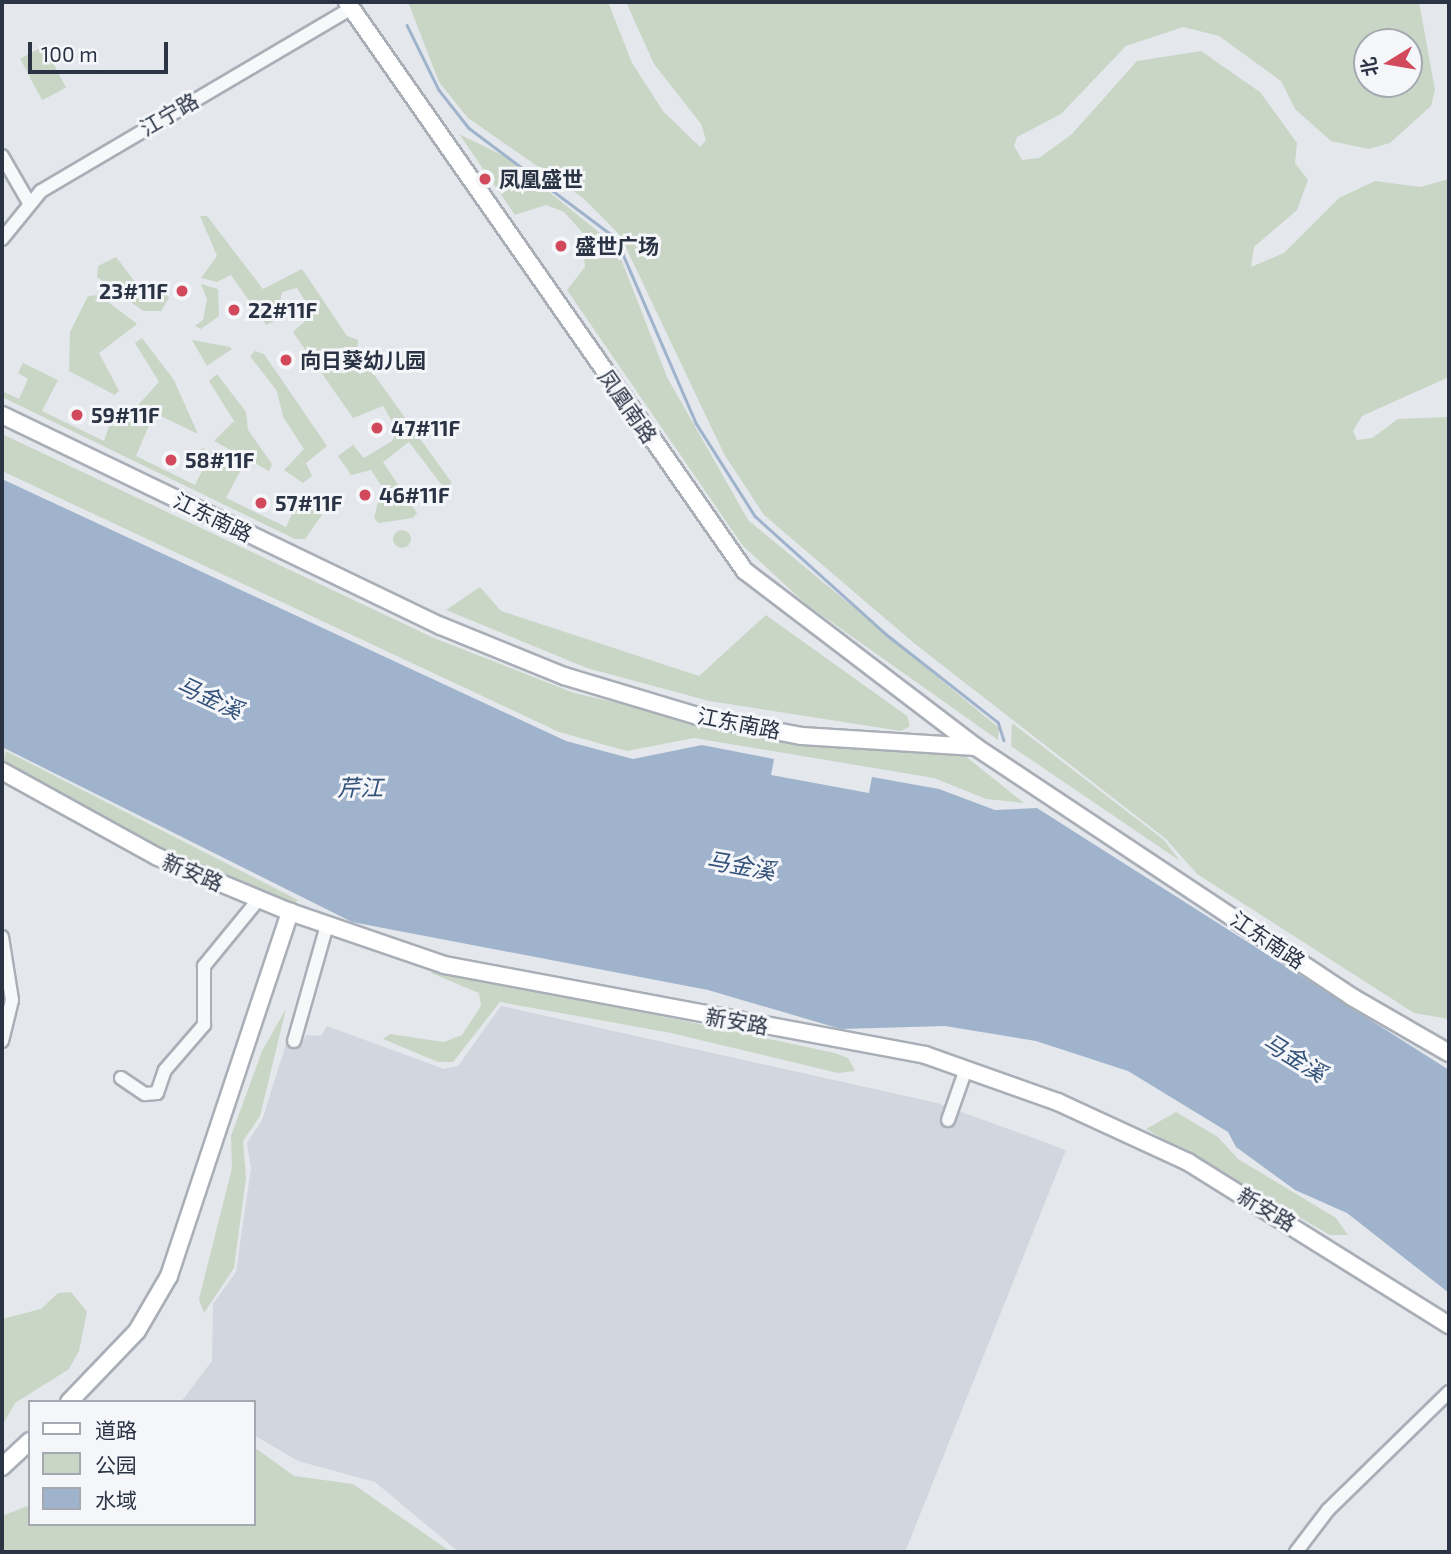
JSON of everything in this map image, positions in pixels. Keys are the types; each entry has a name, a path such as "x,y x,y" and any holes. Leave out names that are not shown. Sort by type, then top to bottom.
{"main road":[{"name":"凤凰南路","path":"350,5 745,571 976,747"},
{"name":"江东南路","path":"2,415 440,626 564,676 697,716 802,736 976,747 1352,998 1449,1052"},
{"name":"新安路","path":"2,771 158,857 258,900 445,965 869,1043 966,1069 1188,1162 1449,1325"},
{"path":"71,1400 137,1331 169,1276 290,912"},
{"path":"2,1467 28,1443"}],"street":[{"name":"江宁路","path":"2,239 28,201 350,5"},
{"path":"2,156 28,201"},
{"path":"121,1078 145,1094 157,1093 165,1070 204,1025 204,966 258,900"},
{"path":"294,1041 327,925"},
{"path":"2,937 12,1000 2,1041"},
{"path":"948,1120 966,1069"},
{"path":"1296,1552 1328,1510 1449,1392"}],"shaded area":[{"path":"501,1006 937,1103 1066,1150 905,1552 459,1552 375,1482 298,1461 256,1436 256,1400 183,1400 212,1361 213,1304 236,1272 251,1168 247,1143 262,1120 287,1041 299,1045 307,1035 321,1036 327,1026 444,1069 458,1066"}],"green space":[{"path":"408,2 608,2 632,63 663,111 700,147 706,140 701,124 654,64 626,2 1419,2 1435,90 1431,106 1390,143 1368,149 1331,141 1295,109 1281,81 1219,36 1183,27 1126,46 1061,114 1017,137 1014,146 1022,160 1039,158 1072,134 1137,61 1201,51 1260,92 1297,143 1295,163 1308,180 1297,210 1254,247 1251,267 1284,253 1339,198 1375,181 1420,187 1449,179 1449,377 1362,416 1353,431 1357,440 1372,438 1398,419 1449,417 1449,1019 1414,1013 1197,874 1166,839 915,644 764,515 724,454 620,235 583,198 468,118 439,82"},
{"path":"44,46 66,87 42,100 20,59"},
{"path":"459,134 506,157 616,246 667,377 748,520 999,728 998,740 806,604 743,546 567,290 585,267 582,232 564,212 546,205 515,215"},
{"path":"200,216 207,216 263,289 302,269 347,336 358,340 357,351 452,483 444,488 409,442 383,462 417,513 413,518 379,523 374,518 382,487 371,470 351,475 338,456 353,445 364,458 392,441 398,431 383,406 353,418 293,332 313,314 297,288 282,292 277,320 266,325 231,275 217,282 201,278 217,256"},
{"path":"116,257 145,295 161,285 169,298 161,311 143,311 97,277 98,266"},
{"path":"201,284 218,289 219,316 201,329 195,326 203,320 207,299"},
{"path":"99,295 137,324 99,353 119,391 115,395 69,371 70,332 88,296"},
{"path":"142,338 174,380 198,434 138,405 159,382 135,343"},
{"path":"192,340 230,347 232,349 207,366"},
{"path":"255,351 264,354 327,446 306,463 312,476 303,483 284,470 304,449 283,417 277,391 250,356"},
{"path":"23,363 58,380 42,411 104,441 115,408 150,423 136,456 195,485 205,465 196,459 202,448 242,468 226,498 286,527 295,507 286,502 289,492 324,512 305,539 295,539 2,397 2,391 19,399 28,379 18,373"},
{"path":"217,374 246,412 248,430 272,464 269,471 214,441 234,421 209,381"},
{"path":"2,434 434,638 574,693 786,741 964,755 1024,803 986,799 934,778 694,738 627,751 559,732 2,471"},
{"path":"398,530 406,530 411,539 409,546 398,548 393,543 393,535"},
{"path":"480,587 501,611 699,676 766,615 907,716 910,726 901,731 709,701 587,668 446,610"},
{"path":"1012,723 1164,840 1180,861 1011,746"},
{"path":"6,751 298,900 293,904 152,848 2,763"},
{"path":"436,968 835,1053 848,1058 855,1071 838,1073 671,1033 500,1002 453,1062 438,1062 383,1039 390,1034 444,1042 462,1035 481,1006 479,993 431,973"},
{"path":"286,1009 260,1116 243,1141 246,1178 234,1268 204,1313 199,1299 232,1168 231,1136 262,1051"},
{"path":"1176,1112 1218,1137 1238,1159 1336,1218 1348,1235 1330,1235 1146,1129"},
{"path":"71,1292 87,1312 79,1351 69,1369 15,1403 2,1426 2,1319 41,1309 58,1293"},
{"path":"256,1448 294,1476 353,1484 451,1552 2,1552 2,1516 28,1506 28,1526 256,1526"}],"water":[{"path":"2,479 566,741 633,759 702,745 774,759 771,775 869,793 872,777 939,789 995,810 1037,808 1449,1070 1449,1293 1347,1213 1295,1190 1236,1147 1228,1132 1128,1071 1036,1041 945,1026 841,1029 708,990 352,922 2,747"}],"waterway":[{"path":"407,25 439,90 469,128 616,238 696,423 755,516 886,634 998,722 1004,740"}],"place":[{"name":"凤凰盛世","path":"485,179"},
{"name":"盛世广场","path":"561,246"},
{"name":"23#11F","path":"182,291"},
{"name":"22#11F","path":"234,310"},
{"name":"向日葵幼儿园","path":"286,360"},
{"name":"59#11F","path":"77,415"},
{"name":"47#11F","path":"377,428"},
{"name":"58#11F","path":"171,460"},
{"name":"46#11F","path":"365,495"},
{"name":"57#11F","path":"261,503"}],"water label":[{"name":"马金溪","path":"210,697"},
{"name":"芹江","path":"360,787"},
{"name":"马金溪","path":"741,865"},
{"name":"马金溪","path":"1295,1057"}]}
